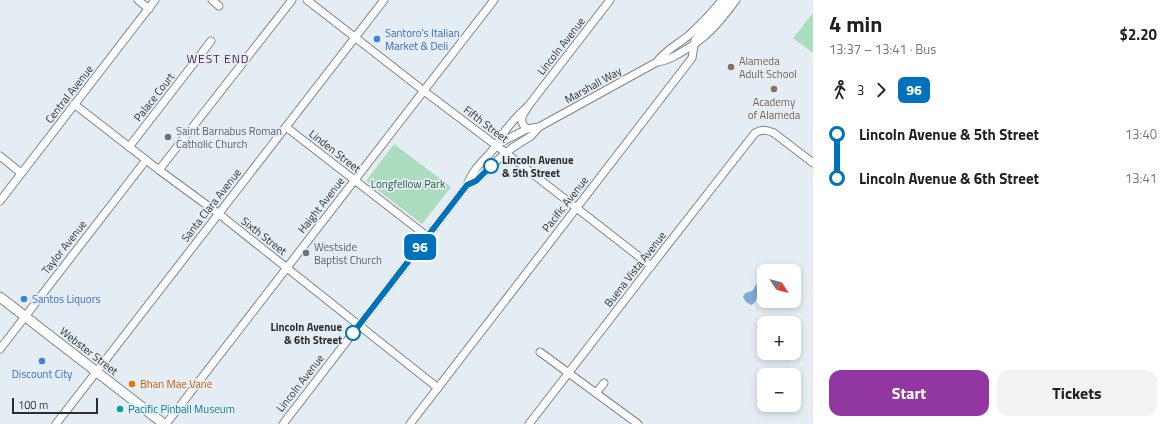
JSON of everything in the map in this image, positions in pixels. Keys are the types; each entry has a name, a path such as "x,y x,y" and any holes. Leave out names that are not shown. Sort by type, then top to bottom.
{"main road":[{"name":"Webster Street","path":"0,296 96,372 165,424"}],"street":[{"path":"138,0 149,9"},
{"name":"Central Avenue","path":"0,201 155,0"},
{"path":"212,0 219,6"},
{"path":"159,170 292,0"},
{"name":"Fifth Street","path":"307,0 650,266"},
{"name":"Santa Clara Avenue","path":"56,424 384,0"},
{"name":"Haight Avenue","path":"165,424 494,0"},
{"name":"Lincoln Avenue","path":"527,129 522,123 521,119 529,105 610,0"},
{"name":"Marshall Way","path":"496,146 527,129 539,127 657,62 661,56 688,36 722,0"},
{"name":"Pacific Avenue","path":"410,424 692,58 695,40 728,0"},
{"path":"693,46 711,32 736,0"},
{"name":"Palace Court","path":"129,147 211,40"},
{"name":"Marshall Way","path":"657,62 665,62 693,46"},
{"name":"Sixth Street","path":"74,104 287,267 438,388"},
{"name":"Lincoln Avenue","path":"283,424 428,237 467,185 470,176 482,160 496,146 518,115 529,105"},
{"name":"Linden Street","path":"286,127 428,237"},
{"name":"Marshall Way","path":"506,153 531,136 539,127"},
{"name":"Buena Vista Avenue","path":"529,424 650,266 755,133 762,130 768,130 774,133 813,163"},
{"path":"482,174 484,166 490,159 496,146"},
{"name":"Lincoln Avenue","path":"467,185 476,181 506,153"},
{"path":"0,156 21,173"},
{"name":"Taylor Avenue","path":"0,349 146,160"},
{"path":"540,352 638,424"},
{"path":"596,393 604,383"}],"green space":[{"path":"813,13 813,53 793,38"},
{"name":"Longfellow Park","path":"394,144 451,187 422,224 366,181"}],"water":[{"path":"757,283 756,300 751,305 746,302 743,297 746,293 753,290"}],"bus line":[{"name":"96","path":"353,333 467,185 476,181 491,166"}],"place":[{"name":"Santoro's Italian Market & Deli","path":"377,39"},
{"name":"Alameda Adult School","path":"731,67"},
{"name":"Academy of Alameda","path":"774,89"},
{"name":"Saint Barnabus Roman Catholic Church","path":"168,137"},
{"name":"Lincoln Avenue & 5th Street","path":"491,166"},
{"name":"Westside Baptist Church","path":"306,253"},
{"name":"Santos Liquors","path":"24,299"},
{"name":"Lincoln Avenue & 6th Street","path":"353,333"},
{"name":"Discount City","path":"42,361"},
{"name":"Bhan Mae Vane","path":"132,384"},
{"name":"Pacific Pinball Museum","path":"120,409"}],"district":[{"name":"WEST END","path":"218,58"}]}
